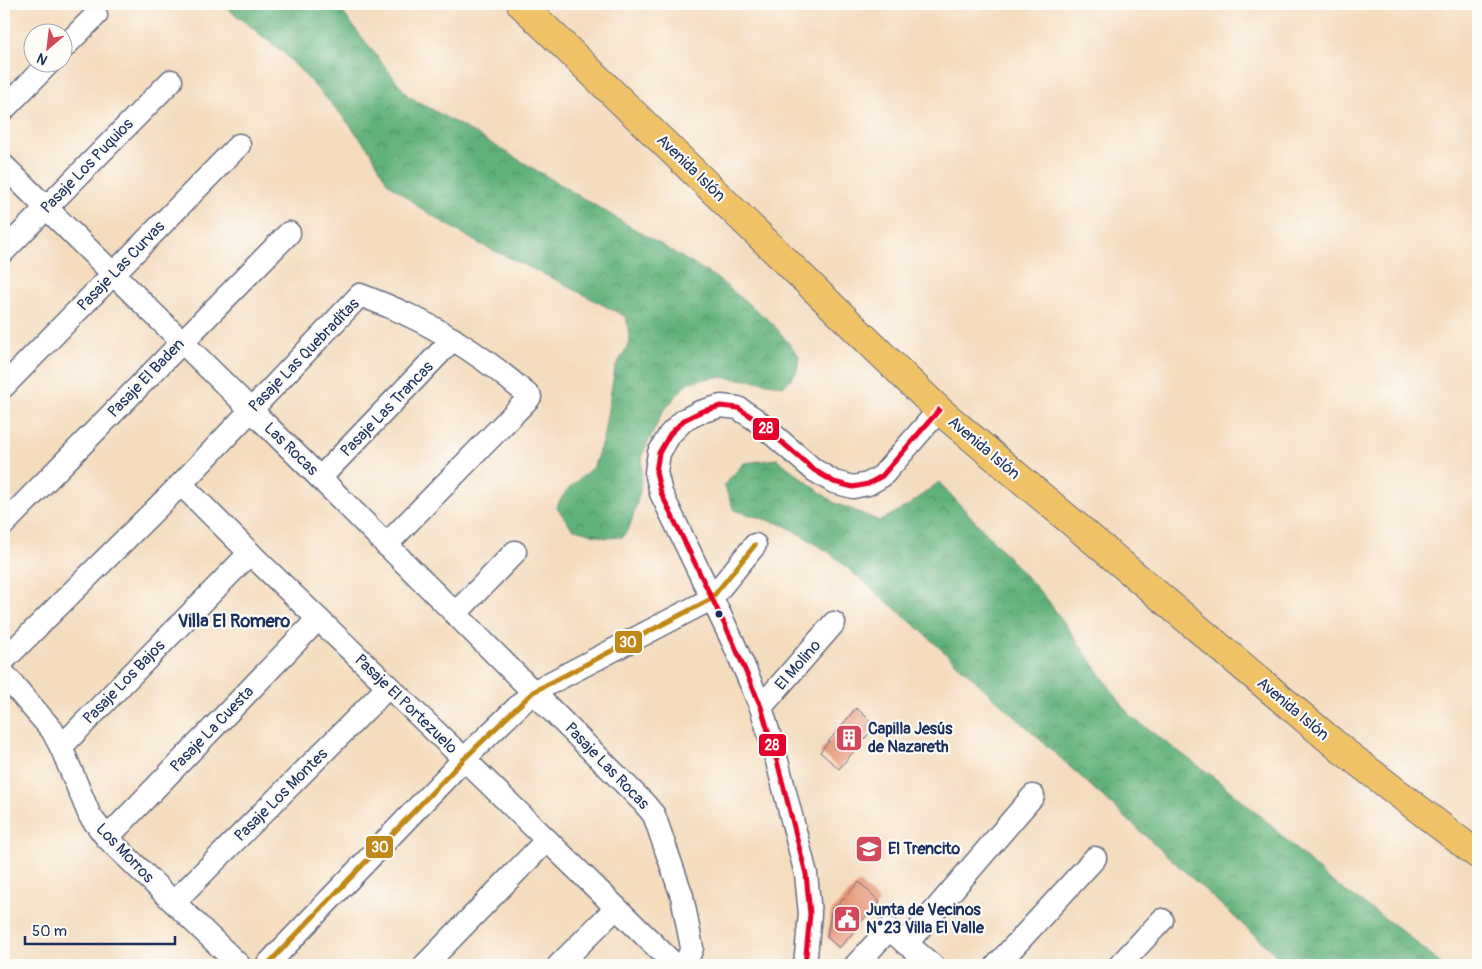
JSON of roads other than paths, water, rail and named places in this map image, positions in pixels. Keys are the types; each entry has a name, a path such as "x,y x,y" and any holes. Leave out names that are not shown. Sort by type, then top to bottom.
{"main road":[{"name":"Avenida Islón","path":"521,4 939,410 1342,750 1478,855"}],"street":[{"path":"72,39 96,15"},
{"path":"4,109 40,72"},
{"name":"Pasaje Los Puquios","path":"4,251 171,81"},
{"name":"Pasaje Las Curvas","path":"4,386 238,145"},
{"name":"Las Rocas","path":"4,166 320,478 533,692"},
{"name":"Pasaje El Baden","path":"4,524 289,233"},
{"name":"Pasaje Las Quebraditas","path":"4,660 181,484 360,295 407,314 453,339 510,379 530,397 386,545"},
{"name":"Pasaje Las Trancas","path":"320,478 453,339"},
{"path":"805,965 810,914 806,874 762,708 661,494 656,472 659,453 670,434 684,420 700,412 721,406 738,408 755,419 814,470 834,482 853,486 868,484 882,476 939,410"},
{"name":"Pasaje El Portezuelo","path":"181,484 675,965"},
{"path":"267,965 464,759 533,692 711,599 755,545"},
{"path":"455,614 515,552"},
{"name":"Pasaje Los Bajos","path":"61,747 250,553"},
{"name":"Pasaje La Cuesta","path":"107,838 318,619"},
{"name":"El Molino","path":"762,708 834,622"},
{"name":"Los Morros","path":"4,674 52,730 90,816 107,838 239,965"},
{"name":"Pasaje Los Montes","path":"174,902 388,687"},
{"name":"Pasaje Las Rocas","path":"533,692 654,815 682,896 692,948 685,965"},
{"path":"906,944 1033,796"},
{"path":"425,965 547,840"},
{"path":"997,965 1095,858"},
{"path":"559,965 616,908"},
{"path":"1120,965 1162,920"},
{"path":"856,965 888,929 932,965"}],"place":[{"name":"Capilla Jesús de Nazareth","path":"849,738"},
{"name":"El Trencito","path":"869,849"},
{"name":"Junta de Vecinos N°23 Villa El Valle","path":"847,919"}],"district":[{"name":"Villa El Romero","path":"234,621"}]}
